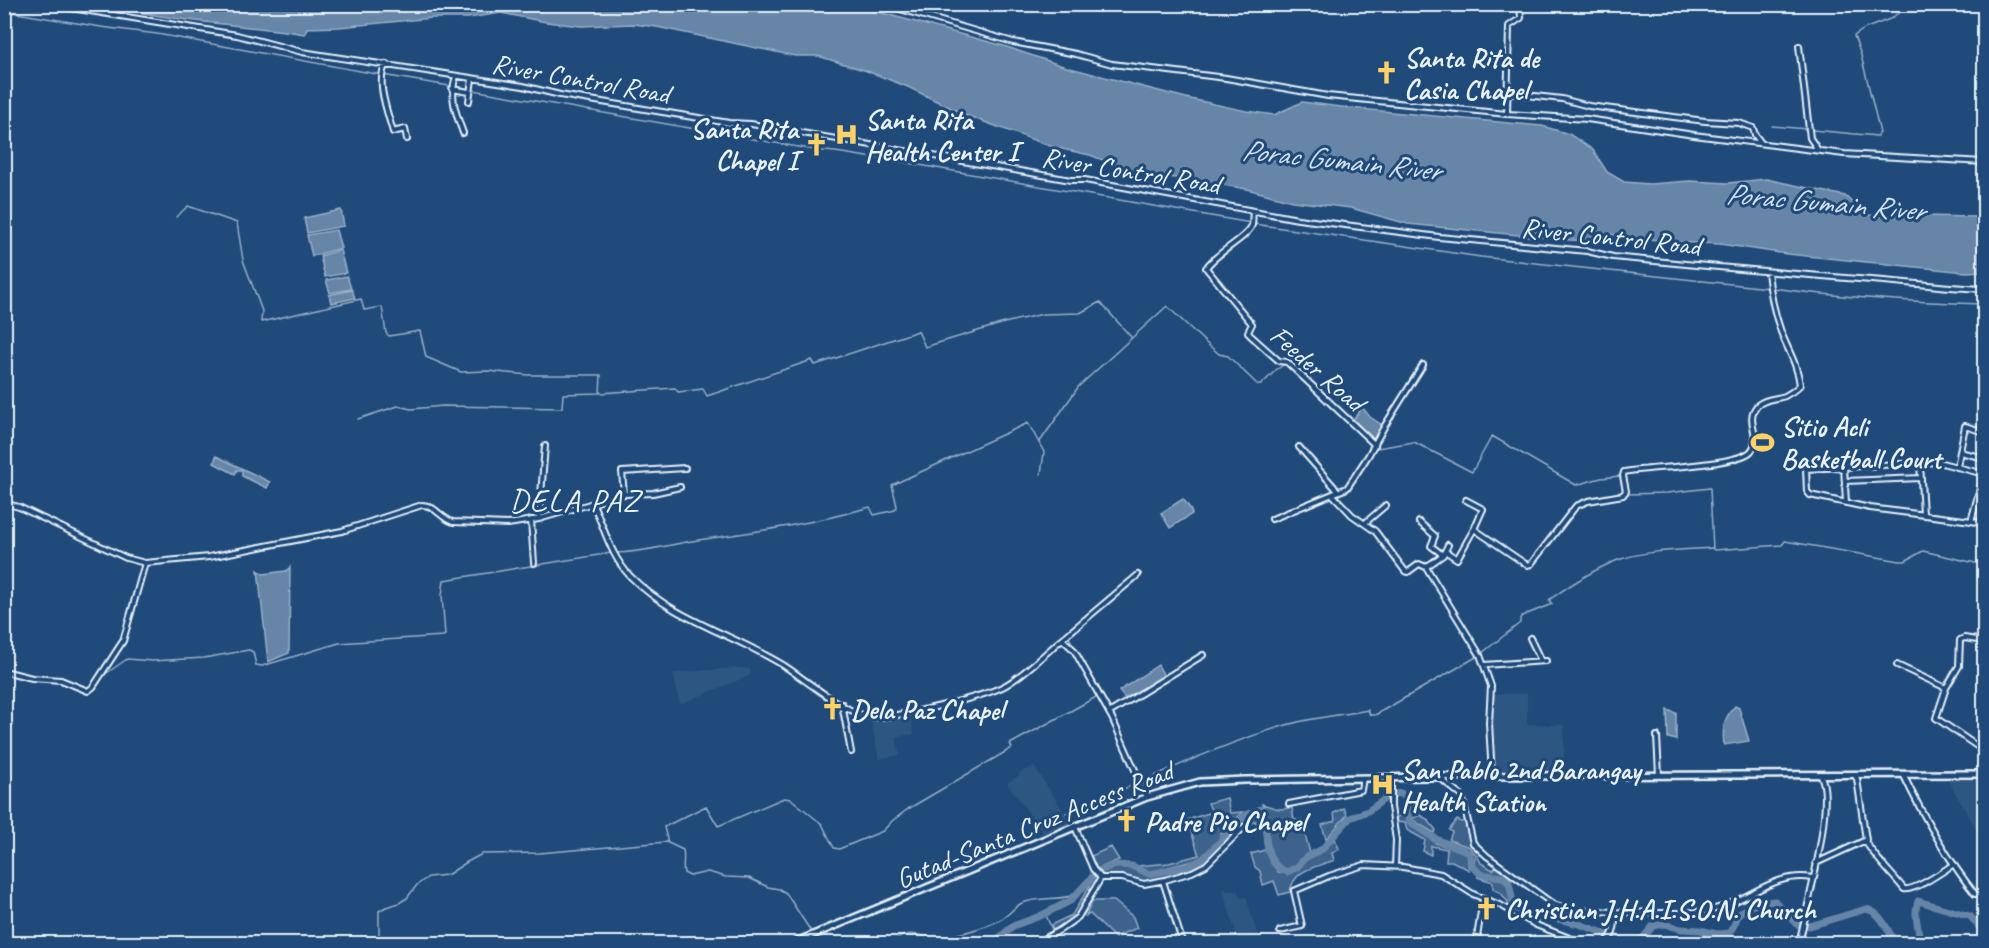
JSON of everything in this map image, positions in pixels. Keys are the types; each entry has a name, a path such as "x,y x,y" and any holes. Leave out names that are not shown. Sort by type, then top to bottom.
{"main road":[{"name":"Gutad-Santa Cruz Access Road","path":"791,944 1147,797 1200,782 1492,776 1984,774"}],"street":[{"name":"River Control Road","path":"29,4 53,5 237,34 302,52 523,86 571,97 729,123 751,124 1048,176 1085,180 1183,200 1213,202 1298,219 1438,237 1587,251 1613,257 1943,288 1984,289"},
{"path":"883,4 1012,42 1119,65 1226,78 1328,96 1507,114 1587,119 1844,154 1984,162"},
{"path":"1507,114 1509,26 1521,18 1520,4"},
{"path":"1799,46 1810,138 1818,150"},
{"path":"386,64 382,75 383,88 393,132 405,129 407,139"},
{"path":"456,76 452,89 454,109 463,133"},
{"path":"469,101 472,79"},
{"path":"452,89 470,92"},
{"path":"1508,93 1705,121 1739,123 1754,128 1755,135 1761,143"},
{"name":"Feeder Road","path":"1253,211 1252,225 1247,232 1221,252 1206,268 1252,324 1248,332 1250,335 1279,361 1287,362 1374,446"},
{"path":"1474,529 1527,565 1532,564 1576,506 1588,501 1623,495 1626,491 1624,472 1714,462 1748,454 1755,440 1751,419 1756,406 1786,395 1800,385 1795,365 1775,314 1768,272"},
{"path":"1272,519 1333,495 1337,490 1349,485 1423,365"},
{"path":"1957,467 1965,426 1984,432"},
{"path":"539,519 545,446"},
{"path":"1299,447 1337,490"},
{"path":"1960,452 1984,459"},
{"path":"1920,463 1923,514"},
{"path":"1971,520 1982,490 1984,474 1943,463 1806,470 1807,491 1810,495 1870,508 1971,520 1984,524"},
{"path":"1844,467 1846,503"},
{"path":"624,494 622,472 685,468"},
{"path":"1845,482 1921,478"},
{"path":"4,503 20,507 126,558 146,563 209,557 342,531 422,505 432,507 445,520 453,522 508,524 539,519 624,494 653,493 680,488"},
{"path":"1333,495 1352,515 1375,531 1405,571 1408,572 1419,564 1426,567 1480,655 1491,686 1492,776"},
{"path":"1419,522 1435,536 1431,546 1457,560 1483,509 1466,500"},
{"path":"592,504 616,560 642,588 676,611 782,664 842,704 872,717 930,707 986,693 1006,685 1138,575"},
{"path":"1365,523 1386,505"},
{"path":"531,520 534,563"},
{"path":"1426,567 1444,553 1448,545"},
{"path":"4,671 32,678 62,681 88,691 93,687 123,641 146,563"},
{"path":"1484,665 1544,661 1530,638"},
{"path":"1062,639 1074,650 1109,713 1147,797"},
{"path":"1984,641 1961,639 1959,666 1946,688 1936,718 1984,751"},
{"path":"1109,713 1203,655"},
{"path":"1897,665 1946,688"},
{"path":"842,704 851,752"},
{"path":"1657,736 1659,775"},
{"path":"1854,774 1857,779 1865,841 1874,856 1884,864 1904,890 1909,890 1954,864"},
{"path":"1903,774 1954,864 1975,894 1984,894"},
{"path":"1799,944 1811,897 1825,801 1822,778 1819,775"},
{"path":"1440,777 1462,796 1473,843 1553,904 1573,909 1661,914 1717,908 1767,885 1790,879 1812,878"},
{"path":"1289,804 1361,790 1363,778"},
{"path":"1392,778 1391,807 1396,840 1395,866"},
{"path":"1075,826 1099,877"},
{"path":"1099,877 1122,878 1144,884 1163,881 1202,868 1244,827"},
{"path":"1816,863 1865,841"},
{"path":"1280,930 1302,926 1294,891 1329,876 1364,865 1395,866 1441,874 1473,894 1536,925 1585,944"},
{"path":"1035,944 1078,917 1099,877"},
{"path":"1163,881 1183,944"},
{"path":"1476,944 1483,897"},
{"path":"1604,944 1613,932 1616,912"}],"shaded area":[{"path":"750,669 751,675 680,704 673,673"},
{"path":"1491,694 1527,694 1527,724 1564,725 1564,773 1493,774"},
{"path":"910,715 914,734 896,737 900,755 879,759 871,721"},
{"path":"1034,766 1069,820 1074,824 1045,836 1007,783 1020,775 1019,773"},
{"path":"1946,777 1984,777 1984,840 1975,827"},
{"path":"1227,798 1230,813 1243,812 1220,835 1220,839 1201,859 1150,872 1137,866 1169,863 1199,855 1187,820 1212,812 1208,803"},
{"path":"1262,804 1279,809 1292,808 1294,820 1301,820 1310,853 1288,870 1274,859"},
{"path":"1344,808 1347,815 1326,839 1322,825 1335,821 1334,813"},
{"path":"1260,811 1263,823 1258,826 1255,821 1248,825 1202,868 1202,865 1246,817"},
{"path":"1404,814 1409,823 1436,843 1467,853 1469,870 1452,861 1446,861 1447,849 1431,846 1431,855 1423,851 1425,840 1407,830 1405,823 1396,822 1395,818"},
{"path":"1420,815 1427,819 1436,830 1434,833 1411,819"},
{"path":"1457,820 1467,821 1470,834 1481,852 1478,857 1481,863 1493,870 1498,865 1514,877 1512,880 1503,875 1481,873 1473,865 1476,855 1469,847 1449,840 1452,832 1449,830"},
{"path":"1334,836 1339,849 1332,853 1334,860 1300,874 1292,884 1290,892 1279,895 1274,881 1263,885 1260,871 1255,867 1251,854 1265,850 1278,872 1288,874 1298,870 1306,860 1324,851"},
{"path":"1111,847 1119,860 1097,869 1091,856"},
{"path":"936,860 946,876 923,886 922,872 927,869 928,863"},
{"path":"1117,867 1131,868 1150,876 1174,871 1175,878 1145,883 1123,877 1104,879 1100,873"},
{"path":"1096,875 1100,880 1084,915 1055,936 1051,925 1072,915"},
{"path":"1477,877 1501,879 1507,884 1512,905 1523,913 1508,906 1508,902 1501,893 1493,889 1493,882"},
{"path":"1222,887 1228,891 1238,891 1240,898 1246,897 1258,937 1250,939 1251,943 1239,943"},
{"path":"1092,901 1114,901 1133,917 1137,928 1115,938 1090,914 1086,916"}],"water":[{"name":"Porac Gumain River","path":"110,5 853,5 1004,46 1066,67 1246,111 1274,115 1302,102 1542,126 1569,134 1593,150 1607,172 1624,182 1728,183 1766,179 1845,196 1869,215 1975,217 1984,209 1984,271 1966,272 1787,254 1720,244 1673,242 1599,233 1591,237 1591,241 1569,240 1408,224 1351,208 1292,201 1247,189 1136,173 1090,155 1053,147 965,115 908,87 818,56 795,56 657,27 633,24 581,26 501,13 468,18 432,18 307,28 305,34 158,16"},
{"path":"341,210 344,226 307,233 304,218"},
{"path":"336,230 341,248 312,256 307,235"},
{"path":"340,250 346,273 325,277 320,256"},
{"path":"347,276 351,289 330,293 326,280"},
{"path":"352,290 355,298 331,303 329,295"},
{"path":"1362,407 1370,417 1382,425 1375,441 1353,420"},
{"path":"216,456 270,482 267,488 242,476 242,470 237,470 235,474 214,463"},
{"path":"1183,499 1192,514 1170,528 1161,513"},
{"path":"290,567 289,653 268,662 258,570 263,574 286,571"},
{"path":"1158,665 1164,676 1125,699 1119,691"},
{"path":"1735,706 1739,708 1749,741 1724,745 1725,724 1728,714"},
{"path":"1667,710 1676,713 1676,740 1668,738"}],"waterway":[{"path":"1812,130 1877,136 1880,133 1861,55 1854,36 1864,29 1890,19 1911,4"},
{"path":"4,11 157,34 468,89"},
{"path":"473,90 1251,223"},
{"path":"1772,126 1807,129"},
{"path":"176,217 188,206 237,223 243,260 262,311 261,322 361,299 364,310 382,307 386,333 389,336 420,331 426,357 461,372 601,375 600,393 675,388 678,392 703,389 707,396 812,360 815,365 918,331 925,347 1004,323 1043,314 1080,313 1100,302 1131,337"},
{"path":"1254,224 1481,257 1768,288"},
{"path":"1773,288 1878,299 1984,304"},
{"path":"1039,443 1079,386 1167,306 1206,343 1219,354 1228,356 1258,385 1261,385 1286,363"},
{"path":"358,419 398,406 411,409 443,406 562,408 563,394 600,393"},
{"path":"1328,404 1377,448 1414,442 1472,472 1492,436 1576,485 1601,478 1620,476 1624,490"},
{"path":"614,553 648,550 788,526 870,507 874,515 895,510 897,506 892,485 1028,423 1044,452 1041,474"},
{"path":"1626,494 1667,493 1710,488 1713,549"},
{"path":"1482,653 1520,623 1522,616 1552,604 1549,600 1574,583 1618,560 1652,552 1782,545 1785,541 1900,561 1905,561 1923,551 1984,565"},
{"path":"104,675 127,659 152,661 204,658 249,650 253,652 256,665 262,666 339,643 443,636 445,635 442,595 444,580 611,553"},
{"path":"1068,636 1102,693"},
{"path":"1143,781 1197,757 1290,724 1368,710 1370,715 1375,715 1478,656"},
{"path":"8,670 27,675"},
{"path":"668,843 664,827 706,806 718,826 784,798 791,799 822,824 834,848 839,849 883,831 908,809 1012,748 1010,744 1098,696"},
{"path":"1123,748 1139,783"},
{"path":"1066,813 1138,783"},
{"path":"992,944 1013,926 1070,901 1098,871 1116,865 1132,866 1149,874 1187,867 1203,859 1246,815 1261,809 1264,810 1270,855 1273,862 1287,872 1297,867 1305,858 1322,849 1350,818 1368,811 1390,795 1401,793 1407,800 1409,821 1432,837 1470,854 1472,865 1480,874 1502,877 1509,883 1513,902 1523,911 1579,924 1631,942 1642,939 1653,926 1664,924 1717,934 1729,933 1741,912 1770,901 1775,901 1796,924 1810,926 1866,909 1880,918 1897,944"},
{"path":"377,944 379,911 407,898 417,885 428,877 447,875 482,854 539,853 666,842 683,850 684,873 690,876 708,872 726,877 749,878 786,893 812,933"},
{"path":"889,944 898,938 912,934 938,938 967,932 1000,920 1022,903 1077,894"},
{"path":"1917,944 1920,942 1916,916 1918,901 1970,916 1984,933"},
{"path":"1045,913 1053,932"},
{"path":"1644,944 1713,934"},
{"path":"813,937 815,944"},
{"path":"1055,939 1057,944"}],"place":[{"name":"Santa Rita de Casia Chapel","path":"1386,73"},
{"name":"Santa Rita Health Center I","path":"847,135"},
{"name":"Santa Rita Chapel I","path":"816,144"},
{"name":"Sitio Acli Basketball Court","path":"1763,442"},
{"name":"Dela Paz Chapel","path":"833,709"},
{"name":"San Pablo 2nd Barangay Health Station","path":"1383,785"},
{"name":"Padre Pio Chapel","path":"1127,821"},
{"name":"Christian J.H.A.I.S.O.N. Church","path":"1487,909"}],"district":[{"name":"DELA PAZ","path":"575,500"}]}
